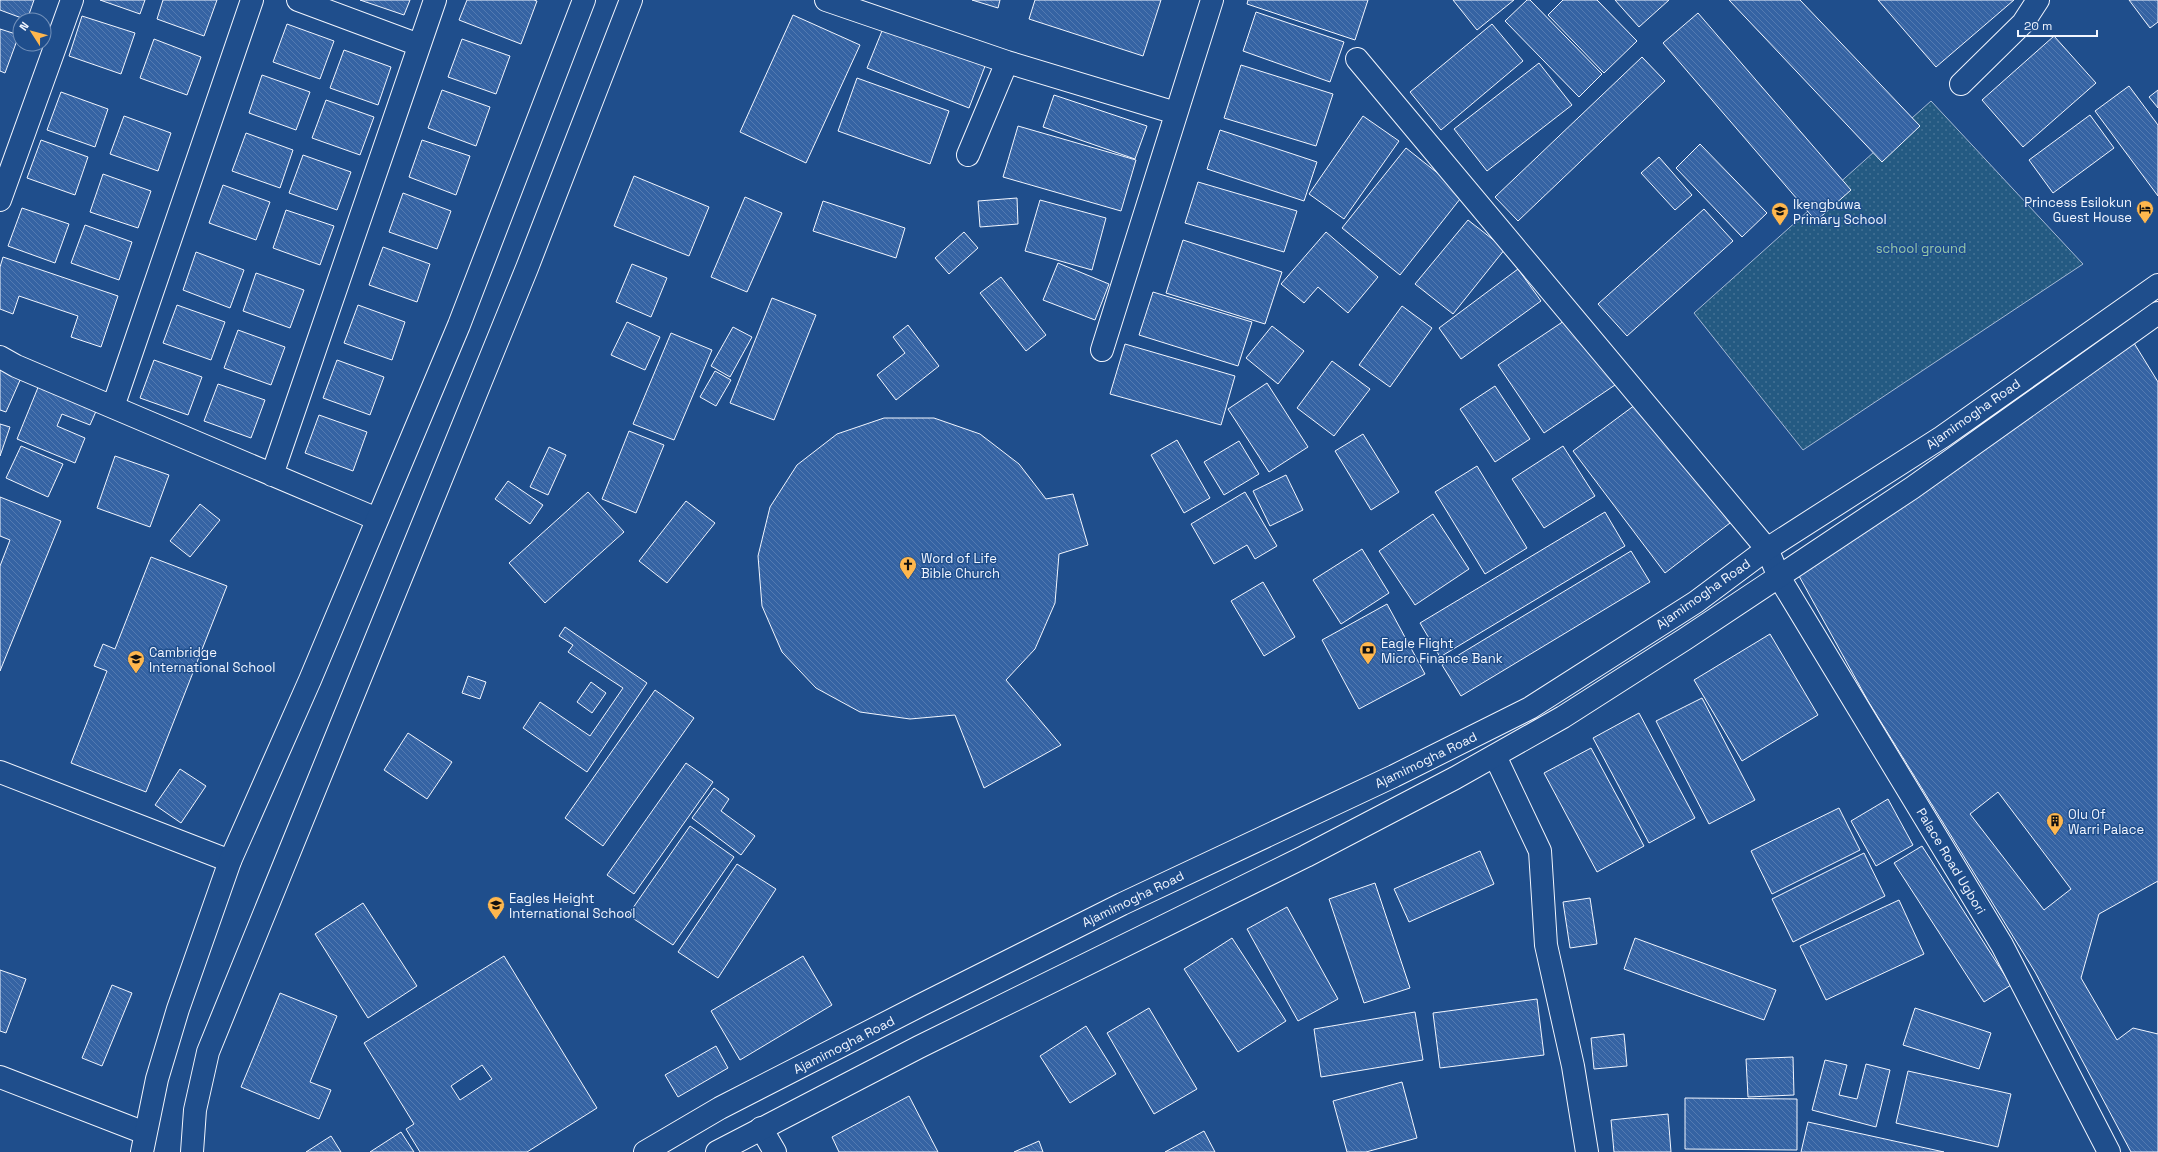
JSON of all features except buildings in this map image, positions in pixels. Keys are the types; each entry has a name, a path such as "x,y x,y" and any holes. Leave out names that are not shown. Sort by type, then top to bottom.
{"main road":[{"path":"0,200 72,0"},
{"path":"113,407 252,0"},
{"path":"298,0 419,45"},
{"path":"272,475 435,0"},
{"path":"0,1077 143,1142 157,1079 178,1009 230,861 310,680 458,325 584,0"},
{"path":"192,1152 195,1110 208,1052 521,282 631,0"},
{"path":"826,0 1007,62 1176,113"},
{"path":"1102,350 1212,0"},
{"path":"1961,84 2023,23 2038,0"},
{"name":"Palace Road Ugbori","path":"1357,59 1767,549 1779,577 2002,945 2109,1152"},
{"path":"968,155 1007,62"},
{"name":"Ajamimogha Road","path":"645,1152 720,1108 1122,904 1394,776 1530,708 1696,602 1767,549 1942,437 2158,285"},
{"name":"Ajamimogha Road","path":"717,1152 918,1047 1306,856 1495,756 1569,713 1779,577 1912,488 2158,313"},
{"path":"0,357 16,366 377,519"},
{"path":"1495,756 1540,851 1546,945 1573,1066 1587,1152"},
{"path":"0,772 230,861"},
{"path":"762,1128 775,1152"}],"green space":[{"name":"school ground","path":"1931,101 2083,264 1803,450 1694,313"}],"place":[{"name":"Princess Esilokun Guest House","path":"2145,224"},
{"name":"Ikengbuwa Primary School","path":"1780,226"},
{"name":"Word of Life Bible Church","path":"908,580"},
{"name":"Eagle Flight Micro Finance Bank","path":"1368,665"},
{"name":"Cambridge International School","path":"136,674"},
{"name":"Olu Of Warri Palace","path":"2055,836"},
{"name":"Eagles Height International School","path":"496,920"}]}
